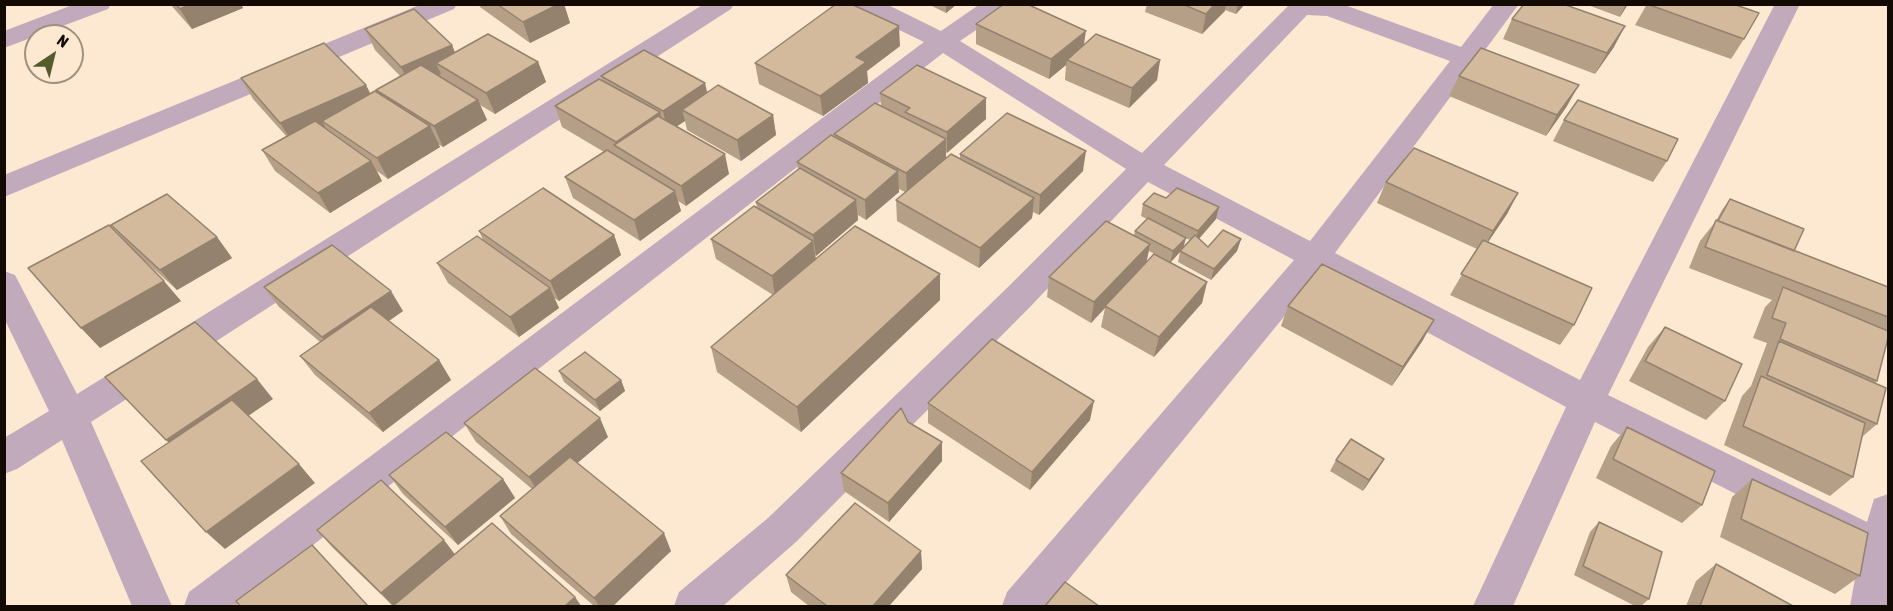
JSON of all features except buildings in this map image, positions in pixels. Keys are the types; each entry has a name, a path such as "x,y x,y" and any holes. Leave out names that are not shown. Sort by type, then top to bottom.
{"street":[{"path":"4,40 99,4"},
{"path":"4,187 445,4"},
{"path":"4,458 722,4"},
{"path":"865,4 942,41 1146,168 1314,258 1587,401 1885,550"},
{"path":"204,606 942,41 998,4"},
{"path":"1022,606 1314,258 1507,4"},
{"path":"1493,606 1587,401 1788,4"},
{"path":"694,606 782,530 1011,306 1298,10 1306,7 1331,9 1466,58"},
{"path":"4,283 70,416 152,606"},
{"path":"1870,606 1885,550 1888,511"}]}
